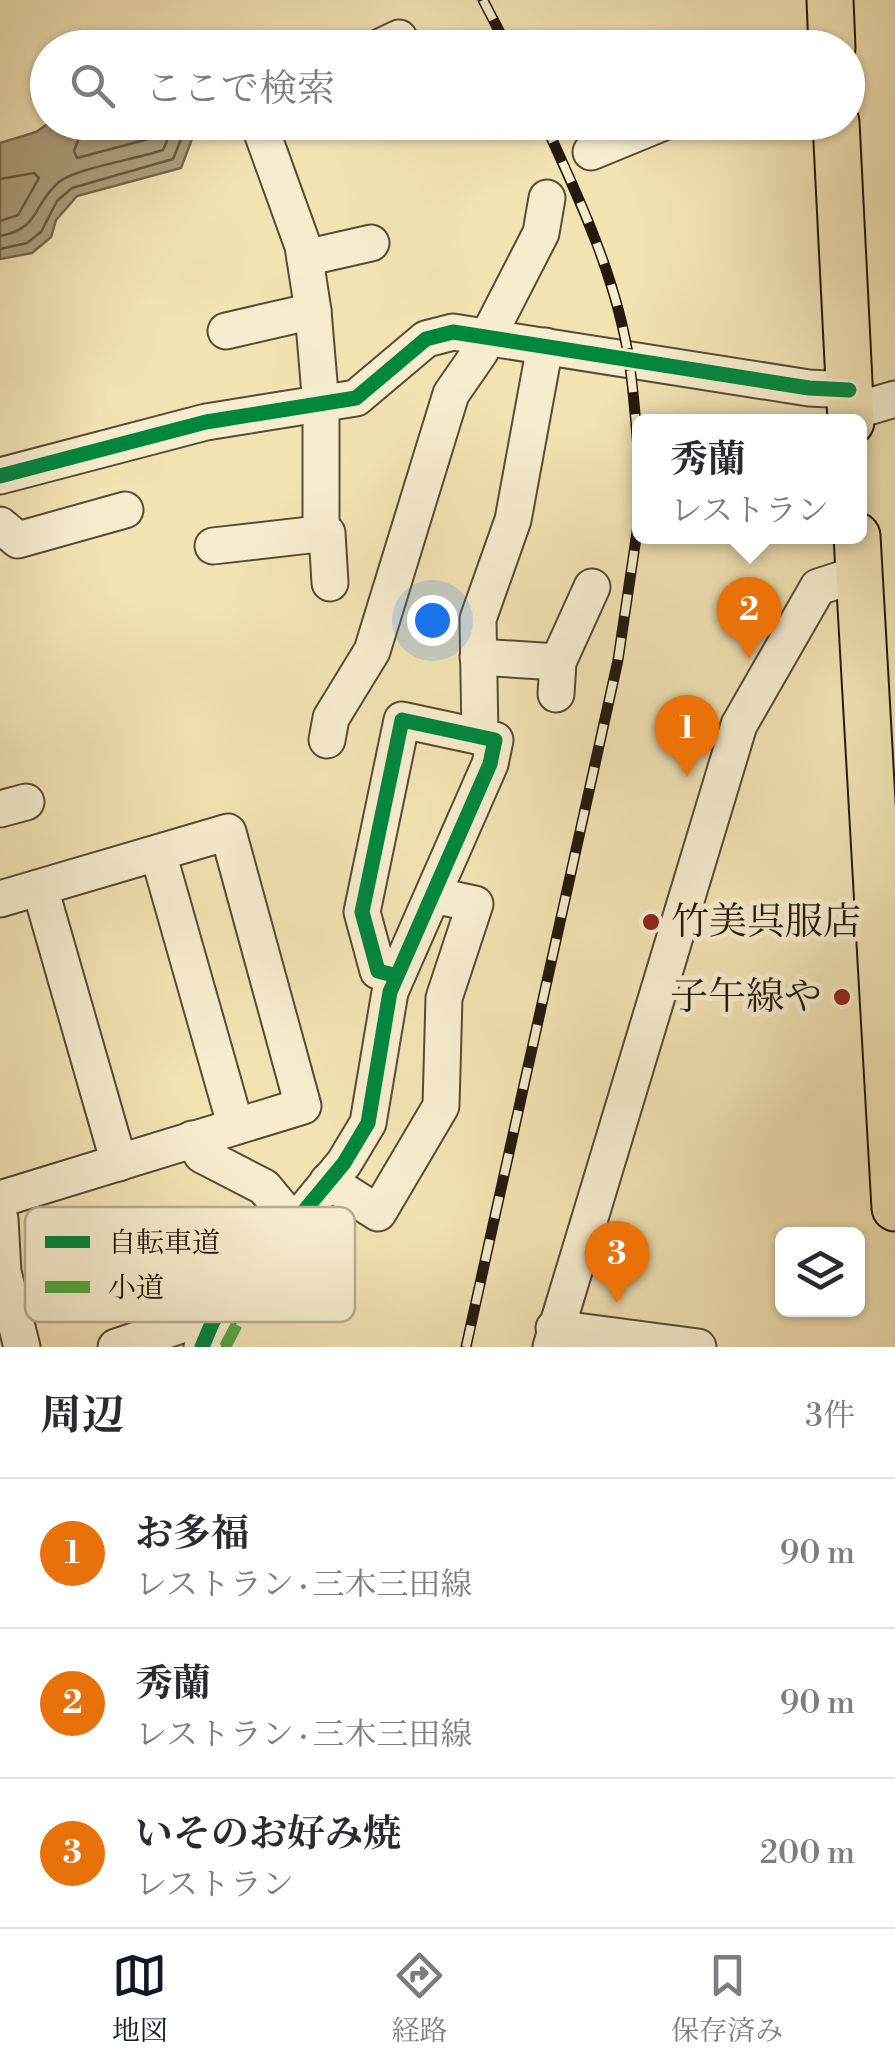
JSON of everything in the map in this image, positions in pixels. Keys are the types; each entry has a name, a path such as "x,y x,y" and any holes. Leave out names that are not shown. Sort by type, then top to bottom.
{"main road":[{"path":"830,0 831,30"},
{"path":"837,140 851,408"},
{"path":"857,556 888,1011 895,1208"}],"street":[{"path":"265,140 304,258 313,312 321,406 322,533"},
{"path":"591,152 620,140"},
{"path":"328,740 332,718 372,650 450,394 487,337 541,234 547,198"},
{"path":"304,258 371,243"},
{"path":"226,331 313,312"},
{"path":"0,476 206,422 356,398 426,339 452,332 809,388 851,408 895,399"},
{"path":"480,737 478,619 514,520 544,346"},
{"path":"0,524 18,540 124,510"},
{"path":"213,546 327,532 330,583"},
{"path":"698,1347 553,1338 739,725 818,587 857,556"},
{"path":"478,657 557,678 592,587"},
{"path":"306,1207 328,1182 368,1123 390,992 398,976 490,764 495,740 402,720 362,912 378,970 398,976"},
{"path":"0,899 228,832 303,1106 0,1199"},
{"path":"158,853 235,1124"},
{"path":"40,888 119,1163"},
{"path":"328,1182 378,1212 440,1106 444,998 475,904 432,896"},
{"path":"192,1138 202,1156 264,1187 280,1207"},
{"path":"1,1234 3,1272 22,1347"},
{"path":"116,1347 190,1322"}],"water":[{"path":"30,134 30,140 192,140 181,168 77,196 56,220 51,237 32,253 0,259 0,143"}],"railway":[{"path":"483,0 499,30"},
{"path":"552,140 606,268 623,329 635,414"},
{"path":"466,1347 618,660 635,544"}],"marked path":[{"path":"225,1347 238,1322"}],"cycle path":[{"path":"0,476 206,422 356,398 426,339 453,332 809,388 849,390"},
{"path":"308,1207 344,1163 368,1123 390,992 490,764 495,740 402,720 362,912 378,971 397,976"},
{"path":"202,1347 213,1322"}],"place":[{"name":"秀蘭","path":"749,659"},
{"name":"お多福","path":"687,777"},
{"name":"竹美呉服店","path":"651,922"},
{"name":"子午線や","path":"842,997"},
{"name":"いそのお好み焼","path":"617,1303"}]}
